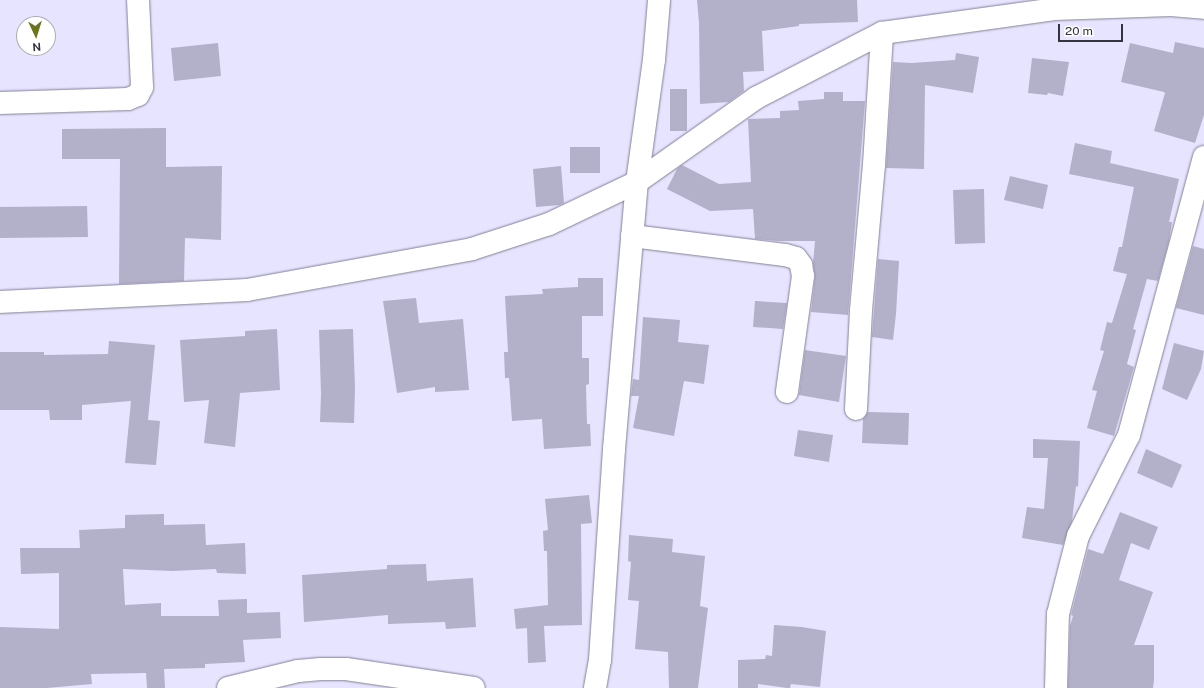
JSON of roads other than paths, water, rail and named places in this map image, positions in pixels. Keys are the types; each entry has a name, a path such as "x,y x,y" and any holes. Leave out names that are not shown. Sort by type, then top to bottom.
{"street":[{"path":"0,103 128,100 138,95 142,87 138,0"},
{"path":"595,688 600,660 614,450 637,182 654,60 659,0"},
{"path":"0,302 247,290 472,250 549,224 637,182 756,98 882,33 1054,9 1171,5 1204,8"},
{"path":"856,409 861,310 874,166 882,33"},
{"path":"1056,688 1058,614 1078,536 1129,434 1204,158"},
{"path":"632,236 785,255 796,258 801,264 803,276 788,392"},
{"path":"228,688 298,671 346,669 474,688"}]}
